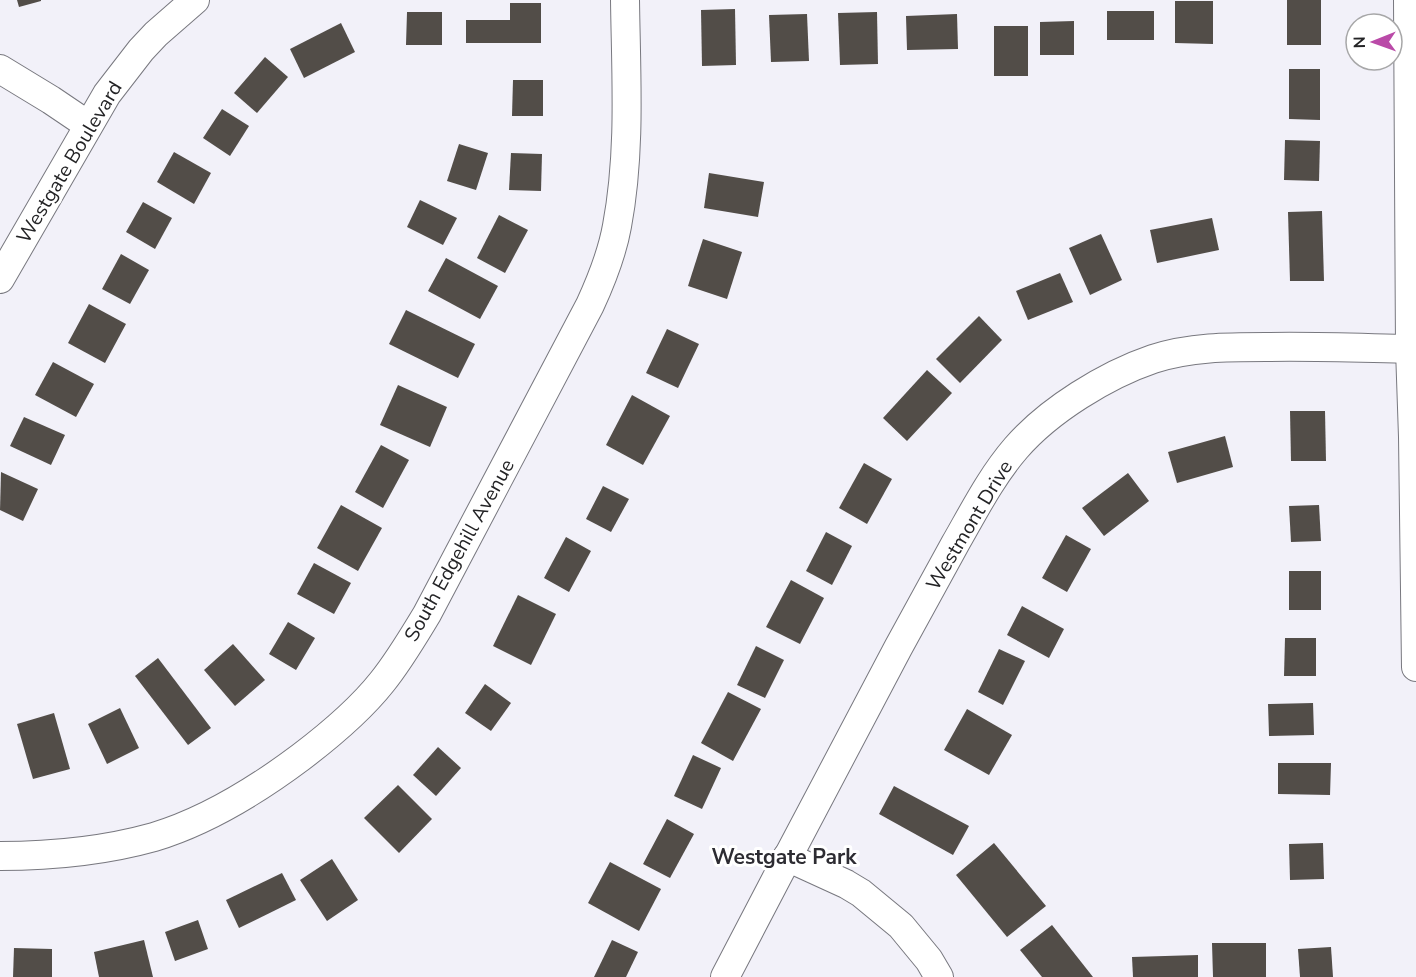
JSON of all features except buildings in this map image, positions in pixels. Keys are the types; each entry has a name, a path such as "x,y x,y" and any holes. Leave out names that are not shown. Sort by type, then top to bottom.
{"street":[{"name":"Westgate Boulevard","path":"0,279 107,93 156,34 195,0"},
{"name":"South Edgehill Avenue","path":"0,856 61,855 98,849 153,837 223,808 275,776 324,740 381,684 427,614 603,276 617,226 624,170 625,0"},
{"path":"1408,0 1410,349 1416,667"},
{"path":"0,69 88,125"},
{"name":"Westmont Drive","path":"725,977 912,622 990,484 1028,436 1062,407 1107,379 1156,358 1216,347 1410,349"},
{"path":"787,857 861,893 901,926 929,960 939,977"}],"district":[{"name":"Westgate Park","path":"784,857"}]}
